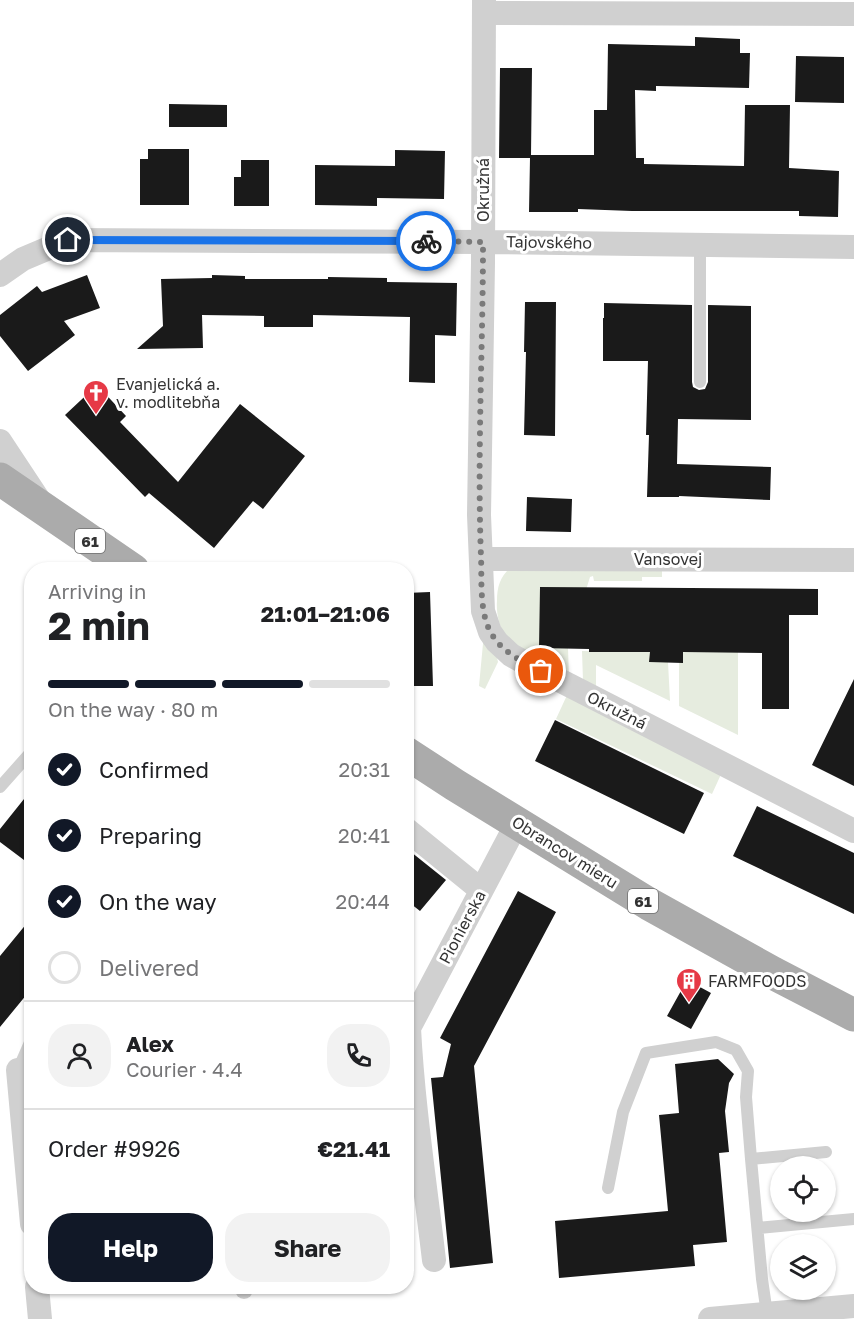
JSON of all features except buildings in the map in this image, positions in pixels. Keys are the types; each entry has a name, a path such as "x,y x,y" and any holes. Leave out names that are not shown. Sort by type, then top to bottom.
{"main road":[{"name":"61","path":"0,479 121,562"},
{"name":"Obrancov mieru","path":"414,758 649,904 854,1015"}],"street":[{"name":"Okružná","path":"854,14 484,7 479,515 483,611 490,632 511,655 854,831"},
{"name":"Tajovského","path":"0,275 23,259 68,240 854,247"},
{"path":"0,441 47,512"},
{"name":"Vansovej","path":"481,559 854,560"},
{"name":"Pionierska","path":"414,1018 518,823"},
{"path":"414,836 481,890"},
{"path":"16,1070 24,1147"},
{"path":"414,1091 434,1260"},
{"path":"38,1294 40,1319"},
{"path":"710,1319 767,1314 794,1315 854,1306"}],"lane":[{"path":"699,244 700,382"},
{"path":"0,787 24,760"},
{"path":"608,1188 623,1112 646,1053 716,1042 736,1050 748,1071 746,1097 767,1314"},
{"path":"16,1070 24,1054"},
{"path":"751,1159 825,1152"},
{"path":"758,1228 854,1219"}],"shaded area":[{"path":"662,567 662,577 642,577 642,581 594,581 593,576 590,577 568,648 569,676 523,650 507,637 500,624 497,610 498,591 501,579 510,568"},
{"path":"484,633 495,649 498,662 485,689 479,686"},
{"path":"582,651 650,652 650,662 668,662 670,701 596,665 596,690 583,681"},
{"path":"683,652 738,652 738,735 679,706 679,662"},
{"path":"568,693 723,770 712,794 556,719"}],"way so far":[{"path":"426,241 483,242 479,515 483,611 490,632 503,649 541,671"}],"place":[{"name":"Evanjelická a. v. modlitebňa","path":"96,416"},
{"name":"FARMFOODS","path":"689,1004"}],"route":[{"path":"68,240 426,241"}]}
